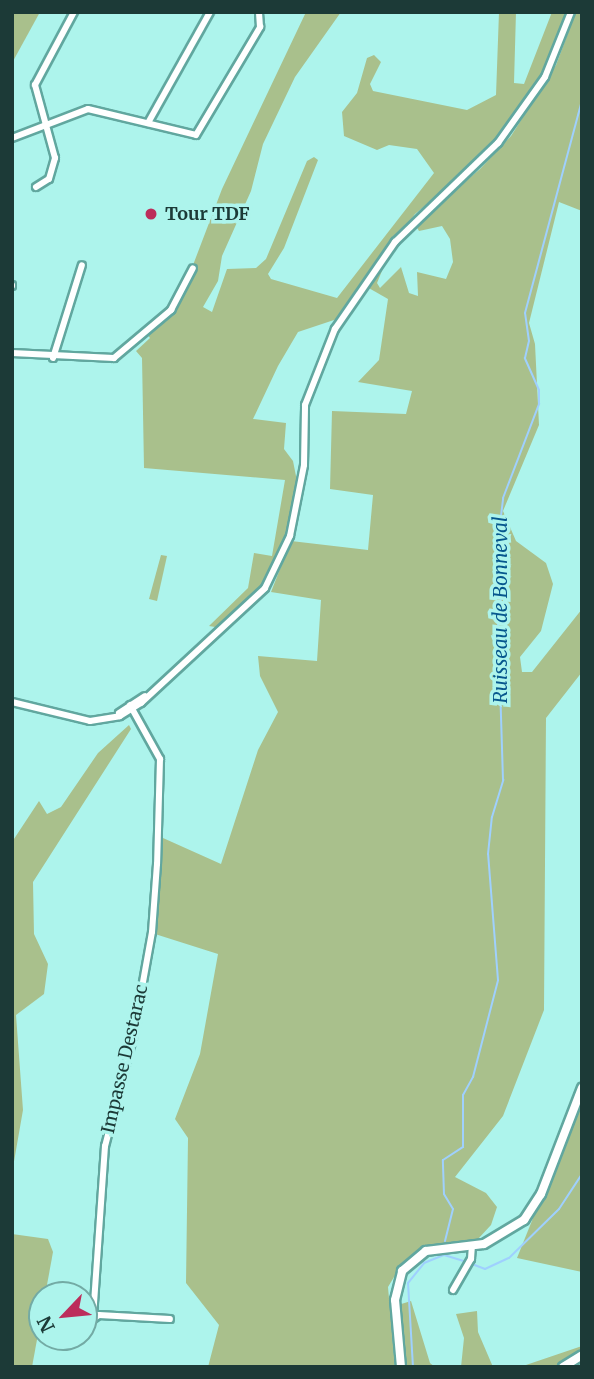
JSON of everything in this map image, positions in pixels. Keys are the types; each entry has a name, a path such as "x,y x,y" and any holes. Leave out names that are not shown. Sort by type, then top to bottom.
{"street":[{"path":"36,187 50,179 54,165 48,123 35,85 74,12"},
{"path":"148,123 210,12"},
{"path":"12,138 88,109 148,123 187,136 200,132 260,27 260,12"},
{"path":"12,702 90,722 111,718 130,708 153,690 244,610 273,577 290,536 301,485 305,405 335,329 395,242 498,143 545,77 571,12"},
{"path":"53,358 82,265"},
{"path":"12,352 53,358 119,355 171,310 192,268"},
{"name":"Impasse Destarac","path":"130,708 143,726 160,760 155,897 133,1038 105,1146 92,1308 93,1319 99,1315 170,1319"},
{"path":"401,1367 395,1300 402,1271 426,1251 472,1246 504,1236 532,1211 582,1088"},
{"path":"453,1290 471,1259 472,1246"},
{"path":"563,1367 582,1355"}],"green space":[{"path":"12,12 40,12 12,63"},
{"path":"306,12 341,12 295,77 263,144 251,191 222,256 218,281 203,307 212,312 227,269 256,268 266,259 307,161 314,157 318,160 284,248 268,274 271,279 337,298 434,173 417,149 389,145 377,150 344,136 342,112 357,93 367,58 374,55 381,62 370,84 373,91 467,110 496,95 499,12 516,12 514,83 524,84 552,12 569,12 537,85 485,156 415,214 340,318 298,332 278,366 253,419 286,423 284,449 293,461 297,481 287,538 262,586 221,628 209,626 248,588 254,553 272,556 285,480 144,468 142,358 136,351 150,338 144,330 170,309 185,286 222,189"},
{"path":"576,12 582,12 582,211 559,202 529,323 535,344 539,425 503,511 516,541 546,563 553,584 541,631 520,657 522,672 532,672 582,609 582,672 546,718 544,1010 503,1116 455,1177 486,1193 497,1207 491,1225 478,1239 416,1252 397,1272 388,1287 395,1367 208,1367 219,1325 186,1283 188,1138 175,1119 200,1054 218,954 155,934 163,838 221,864 258,750 278,712 260,676 258,656 317,661 321,600 271,592 291,541 368,550 373,495 330,489 332,411 406,414 412,391 358,382 379,360 388,299 367,287 389,254 377,283 380,288 401,267 409,293 418,296 417,272 446,279 453,262 450,239 442,226 419,231 415,224 480,169 511,136 556,65"},
{"path":"161,555 167,556 157,601 149,599"},
{"path":"129,725 131,729 33,882 34,934 48,964 44,994 16,1015 23,1110 12,1173 12,842 39,801 47,814 61,807 98,753"},
{"path":"582,1096 582,1272 517,1258"},
{"path":"12,1234 48,1239 53,1252 48,1281 28,1281 28,1351 35,1351 32,1367 12,1367"},
{"path":"411,1301 430,1363 435,1367 403,1367 398,1305"},
{"path":"477,1311 478,1332 493,1367 461,1367 464,1338 456,1314"},
{"path":"582,1346 578,1367 515,1367 523,1366"}],"waterway":[{"name":"Ruisseau de Bonneval","path":"445,1241 453,1209 444,1194 443,1160 463,1147 463,1095 473,1077 498,980 488,854 492,817 503,780 498,624 505,561 500,524 503,498 539,404 539,390 525,358 529,341 525,313 582,100"},
{"path":"472,1264 485,1269 509,1258 559,1209 582,1174"},
{"path":"413,1367 408,1283 424,1263 444,1255 467,1262"}],"place":[{"name":"Tour TDF","path":"151,214"}]}
